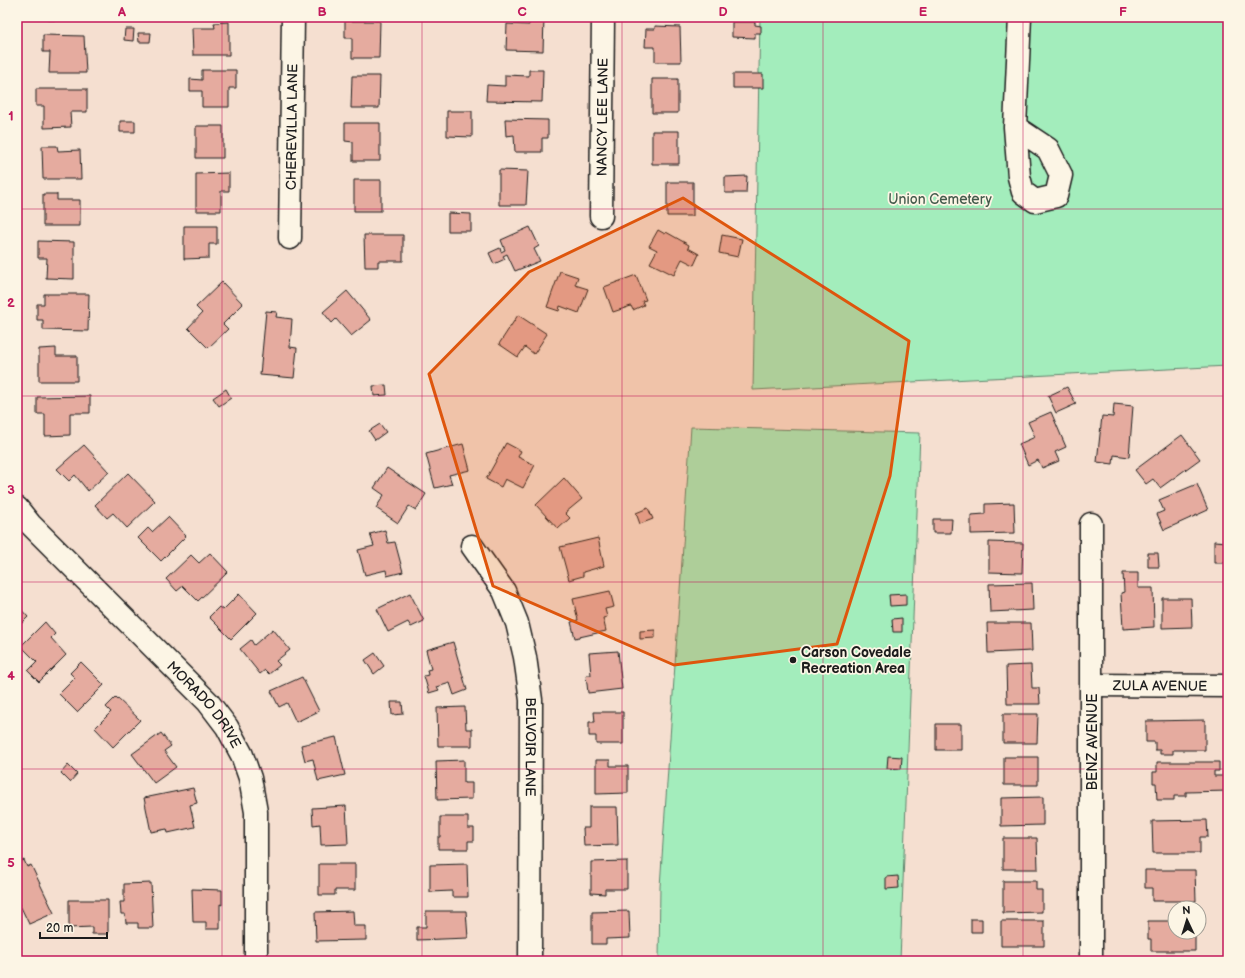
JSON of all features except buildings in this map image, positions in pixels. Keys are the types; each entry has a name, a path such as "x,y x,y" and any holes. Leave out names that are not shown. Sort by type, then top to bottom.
{"street":[{"name":"CHEREVILLA LANE","path":"290,238 293,17"},
{"name":"NANCY LEE LANE","path":"601,216 603,17"},
{"path":"1015,127 1020,17"},
{"name":"MORADO DRIVE","path":"17,508 30,524 208,702 227,728 238,748 250,778 256,812 256,961"},
{"name":"BENZ AVENUE","path":"1091,524 1091,961"},
{"name":"BELVOIR LANE","path":"472,546 504,590 517,623 526,657 531,700 530,961"},
{"name":"ZULA AVENUE","path":"1092,685 1228,686"}],"highlighted area":[{"path":"683,198 909,341 890,476 837,644 674,665 493,586 429,374 529,272"}],"green space":[{"name":"Union Cemetery","path":"760,17 1228,17 1228,366 753,390"},
{"name":"Carson Covedale Recreation Area","path":"691,427 920,433 900,961 659,961 660,887"}],"place":[{"name":"Carson Covedale Recreation Area","path":"793,660"}]}
